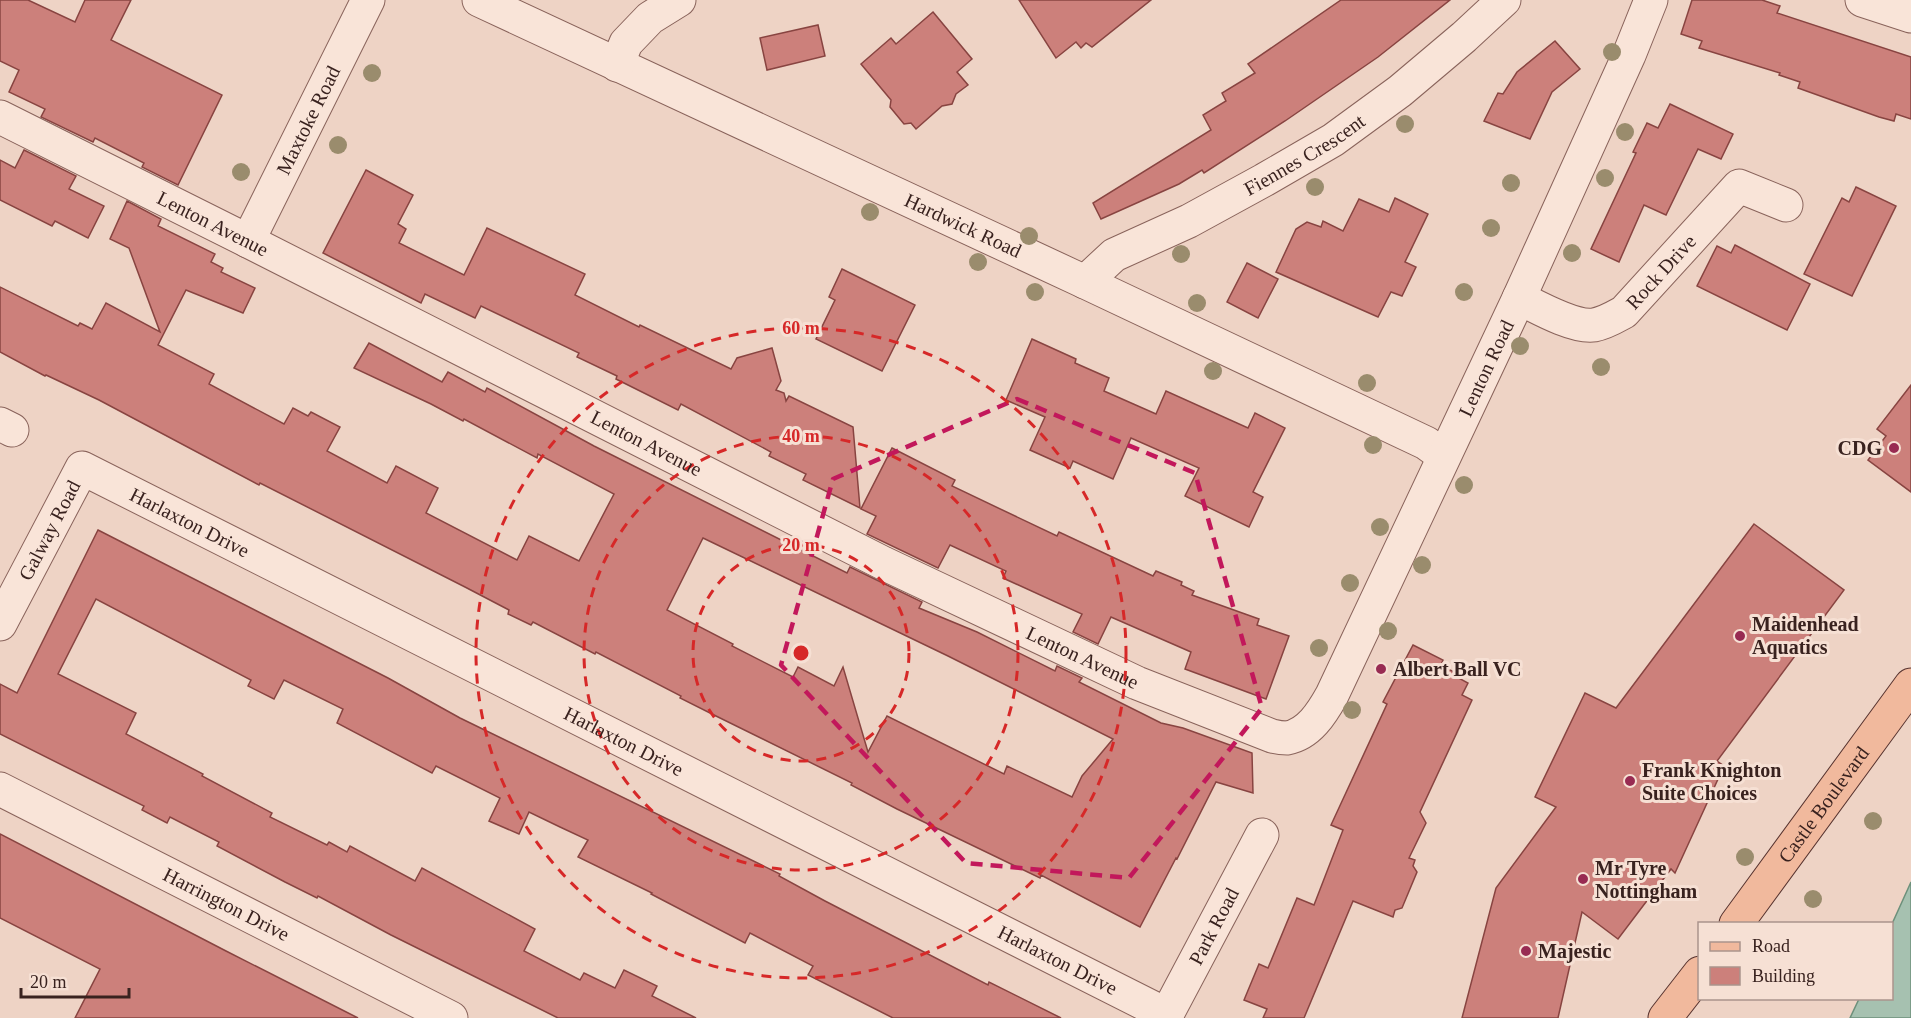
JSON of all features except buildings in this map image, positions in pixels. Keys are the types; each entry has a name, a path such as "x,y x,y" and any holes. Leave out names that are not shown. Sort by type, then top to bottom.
{"main road":[{"name":"Castle Boulevard","path":"1737,922 1911,685"},
{"path":"1665,1018 1698,976"}],"street":[{"name":"Maxtoke Road","path":"248,241 368,0"},
{"name":"Hardwick Road","path":"479,0 1426,443 1444,456"},
{"path":"617,64 626,44 650,18 679,0"},
{"name":"Fiennes Crescent","path":"1085,282 1114,255 1189,221 1333,140 1400,91 1504,0"},
{"name":"Lenton Road","path":"1305,730 1323,712 1332,695 1519,298 1629,55 1651,0"},
{"path":"1862,0 1911,16"},
{"name":"Lenton Avenue","path":"0,117 883,563 1137,683 1272,736 1287,738 1305,730"},
{"name":"Rock Drive","path":"1519,298 1563,320 1592,326 1610,320 1624,312 1739,186 1786,205"},
{"name":"Galway Road","path":"0,624 82,468"},
{"name":"Harlaxton Drive","path":"82,468 1166,1016"},
{"name":"Harrington Drive","path":"0,789 451,1018"},
{"name":"Park Road","path":"1166,1016 1262,835"}],"highlighted area":[{"path":"1017,399 1195,473 1262,708 1129,878 966,863 781,665 833,479"}],"shaded area":[{"path":"1911,882 1911,1018 1850,1018 1859,1000 1893,1000 1893,922"}],"place":[{"name":"CDG","path":"1894,448"},
{"name":"Maidenhead Aquatics","path":"1740,636"},
{"name":"Albert Ball VC","path":"1381,669"},
{"name":"Frank Knighton Suite Choices","path":"1630,781"},
{"name":"Mr Tyre Nottingham","path":"1583,879"},
{"name":"Majestic","path":"1526,951"}]}
